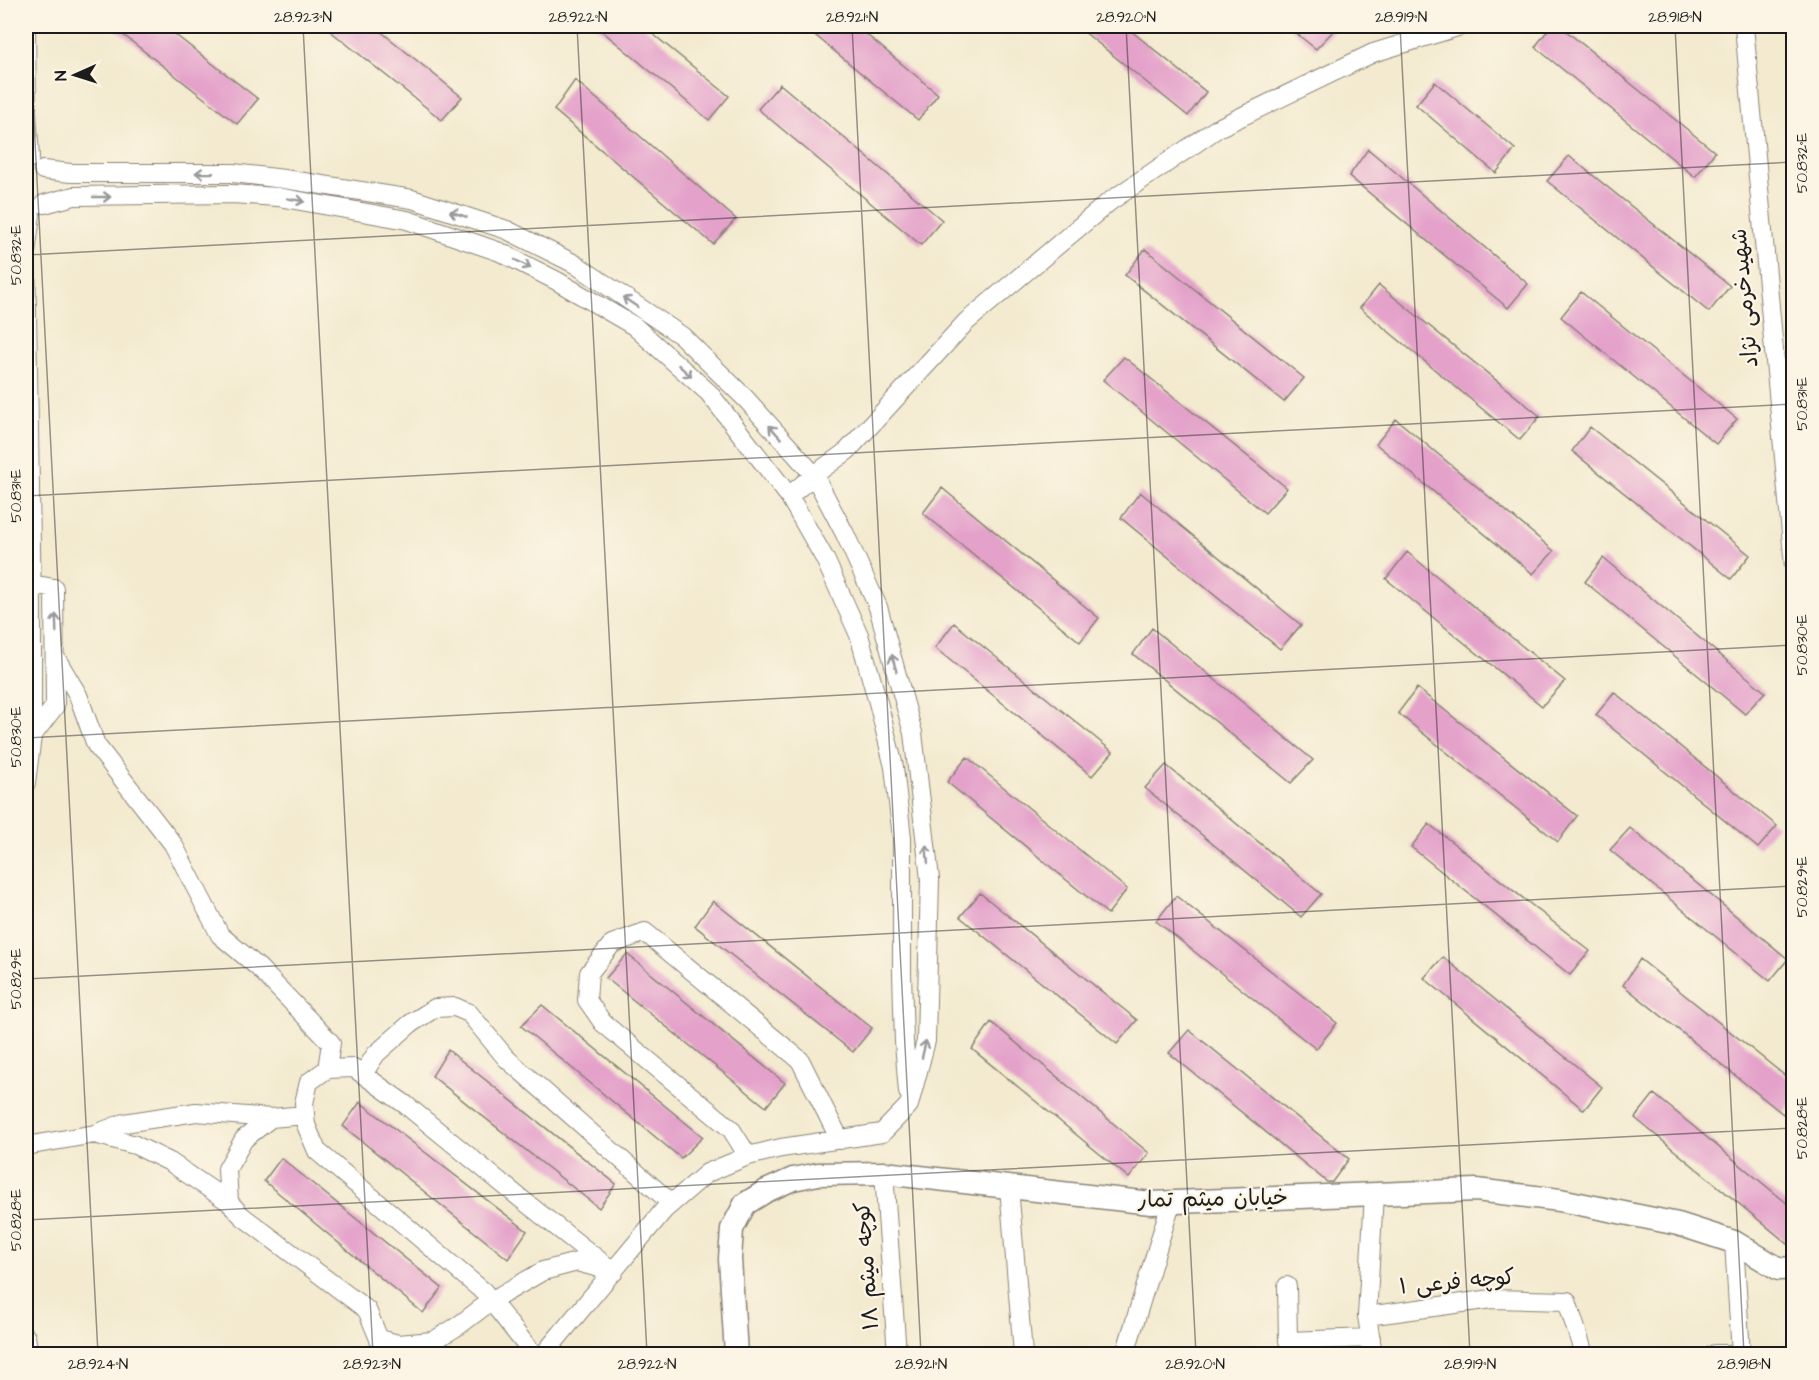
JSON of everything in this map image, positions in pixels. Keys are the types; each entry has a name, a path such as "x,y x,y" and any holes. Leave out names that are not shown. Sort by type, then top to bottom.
{"street":[{"path":"26,26 27,112 33,162 49,186 34,212 26,253 29,583 29,736 26,783"},
{"path":"789,496 848,451 966,322 1109,202 1218,128 1373,53 1461,26"},
{"name":"شهیدخرمی نژاد","path":"1744,26 1794,566"},
{"path":"33,162 71,173 233,173 412,199 507,230 575,264 682,336 746,399 814,475 845,534 878,607 913,733 930,879 926,1041 909,1105 882,1133 781,1148 748,1156 707,1173 671,1203 544,1354"},
{"path":"232,194 233,173"},
{"path":"34,212 74,196 232,194 278,197 406,220 500,252 557,282 634,326 710,393 789,496 825,559 859,635 879,706 894,767 902,838 904,1042 909,1105"},
{"path":"500,252 507,230"},
{"path":"29,583 54,588 56,658 55,706 29,736"},
{"path":"56,658 78,695 96,745 173,844 220,935 259,968 331,1043 327,1069"},
{"path":"748,1156 731,1129 603,1023 587,1000 589,973 612,944 645,932 800,1060 840,1140"},
{"path":"363,1074 376,1054 410,1024 435,1008 455,1007 469,1013 506,1058 671,1203"},
{"path":"533,1354 484,1292 316,1151 306,1125 304,1103 309,1082 327,1069 354,1068 406,1105 615,1272"},
{"path":"26,1146 94,1134 124,1123 196,1112 272,1118 305,1115"},
{"path":"229,1202 228,1168 244,1140 272,1118"},
{"path":"94,1134 135,1145 170,1162 229,1202 242,1216 367,1310 380,1347 433,1341 458,1326 491,1300 543,1271 577,1262 615,1272"},
{"name":"خیابان میثم تمار","path":"736,1354 730,1258 732,1229 744,1204 765,1191 793,1179 818,1174 884,1173 1151,1203 1476,1190 1517,1193 1678,1224 1734,1242 1779,1269 1794,1268"},
{"name":"کوچه میثم ۱۸","path":"884,1173 897,1354"},
{"path":"1009,1187 1023,1354"},
{"path":"1287,1286 1288,1341 1372,1346 1367,1316 1374,1194"},
{"path":"1125,1354 1171,1203"},
{"path":"1734,1242 1741,1354"},
{"name":"کوچه فرعی ۱","path":"1367,1316 1492,1299 1567,1301 1584,1354"},
{"path":"26,1337 29,1354"},
{"path":"1714,1354 1747,1354"}],"building":[{"path":"112,26 164,26 258,99 237,124"},
{"path":"324,26 374,26 462,97 442,120"},
{"path":"596,26 643,26 729,96 709,120"},
{"path":"804,26 856,26 938,94 918,120"},
{"path":"1077,26 1125,26 1206,92 1188,116"},
{"path":"1287,26 1338,26 1316,49"},
{"path":"1551,26 1560,26 1715,152 1695,177 1535,47"},
{"path":"575,80 736,219 713,244 554,110"},
{"path":"1435,82 1515,149 1496,173 1416,105"},
{"path":"780,84 942,220 921,245 758,109"},
{"path":"1368,149 1528,284 1508,308 1349,176"},
{"path":"1569,156 1730,286 1709,312 1547,181"},
{"path":"1145,249 1304,378 1284,402 1125,275"},
{"path":"1379,285 1540,416 1520,440 1360,308"},
{"path":"1581,292 1737,419 1716,444 1561,317"},
{"path":"1124,357 1287,488 1265,513 1103,380"},
{"path":"1396,419 1554,551 1533,574 1376,444"},
{"path":"1590,427 1750,555 1731,579 1572,451"},
{"path":"942,488 1099,618 1080,642 923,513"},
{"path":"1140,492 1301,625 1280,649 1121,518"},
{"path":"1407,552 1565,681 1542,706 1386,579"},
{"path":"1603,558 1765,692 1745,714 1585,582"},
{"path":"954,623 1113,752 1092,776 935,648"},
{"path":"1152,628 1313,760 1291,783 1133,654"},
{"path":"1417,688 1577,816 1558,842 1398,713"},
{"path":"1614,692 1777,826 1758,848 1596,715"},
{"path":"967,757 1127,889 1108,914 947,782"},
{"path":"1166,765 1321,894 1301,917 1145,788"},
{"path":"1429,824 1590,951 1570,975 1411,847"},
{"path":"1630,828 1788,959 1770,981 1610,850"},
{"path":"980,893 1137,1020 1117,1044 960,917"},
{"path":"1176,896 1337,1023 1316,1049 1156,921"},
{"path":"713,901 872,1028 853,1052 695,926"},
{"path":"627,954 785,1083 766,1107 606,978"},
{"path":"1443,957 1602,1087 1584,1110 1424,978"},
{"path":"1640,959 1794,1083 1794,1101 1783,1114 1623,985"},
{"path":"542,1005 703,1137 681,1158 521,1026"},
{"path":"991,1022 1149,1153 1129,1178 972,1049"},
{"path":"1189,1030 1349,1159 1332,1182 1327,1182 1169,1053"},
{"path":"448,1050 616,1184 599,1208 432,1076"},
{"path":"1654,1094 1794,1209 1794,1249 1635,1118"},
{"path":"360,1102 527,1231 508,1259 343,1126"},
{"path":"281,1158 442,1288 423,1313 264,1181"}]}
